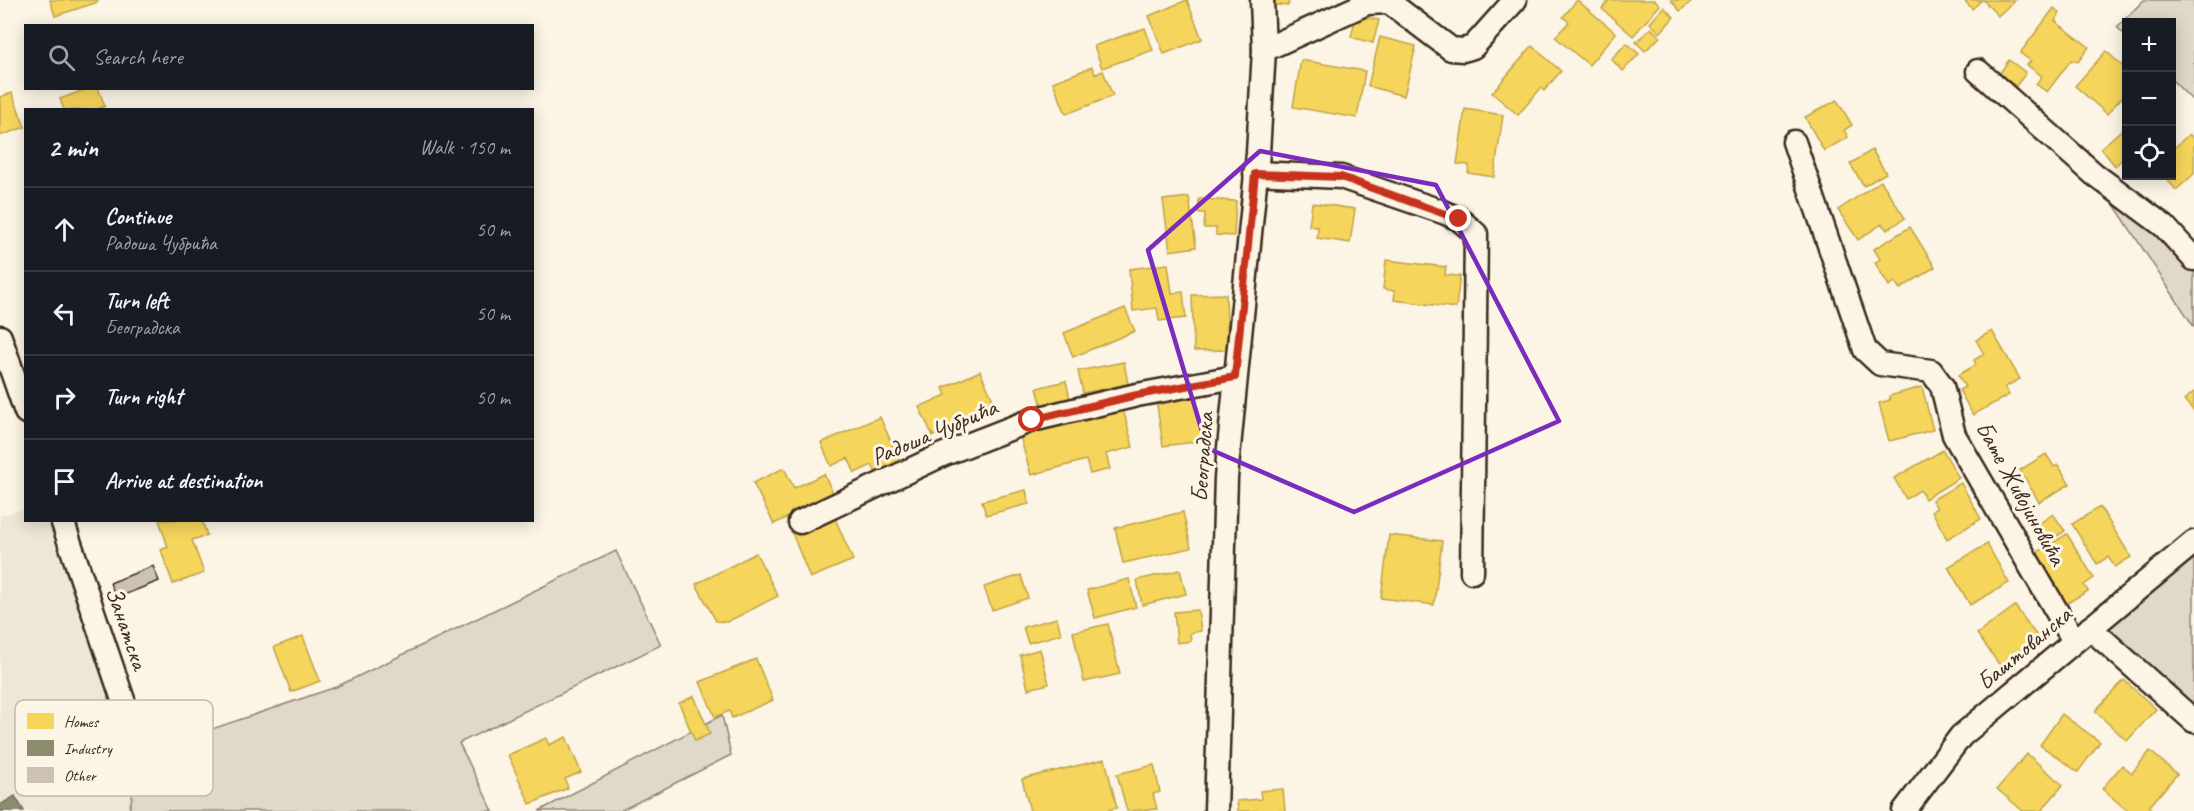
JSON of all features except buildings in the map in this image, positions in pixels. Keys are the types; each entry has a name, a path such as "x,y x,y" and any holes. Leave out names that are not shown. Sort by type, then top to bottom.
{"street":[{"name":"Београдска","path":"1216,811 1226,478 1255,174 1264,50 1262,0"},
{"path":"1264,50 1367,3 1380,0 1389,2 1451,49 1463,50 1473,47 1515,0"},
{"path":"1978,71 2094,174 2164,226 2194,259"},
{"name":"Бате Живојиновића","path":"1794,142 1865,350 1880,364 1931,371 1942,386 1954,435 2082,635 2194,721"},
{"path":"1255,174 1341,177 1451,215 1476,234 1472,572"},
{"path":"0,337 24,406"},
{"name":"Радоша Чубрића","path":"800,522 942,455 1032,420 1137,395 1235,377"},
{"name":"Занатска","path":"63,522 123,700"},
{"name":"Баштованска","path":"1904,811 1961,736 2194,542"}],"highlighted area":[{"path":"1260,151 1436,185 1559,421 1354,512 1207,448 1148,250"}],"shaded area":[{"path":"2144,0 2194,0 2194,102 2176,84 2176,18 2126,18"},
{"path":"2122,22 2122,32 2117,27"},
{"path":"2094,174 2194,259 2194,327"},
{"path":"24,509 24,522 62,522 123,700 15,700 15,796 132,796 129,811 0,811 0,515"},
{"path":"2194,542 2194,721 2090,628"},
{"path":"616,551 661,645 459,743 493,811 129,811 132,796 213,796 213,729 336,687"},
{"path":"722,715 731,755 620,811 539,811"}],"route":[{"path":"1032,420 1137,395 1235,377 1255,174 1341,177 1459,219"}]}
